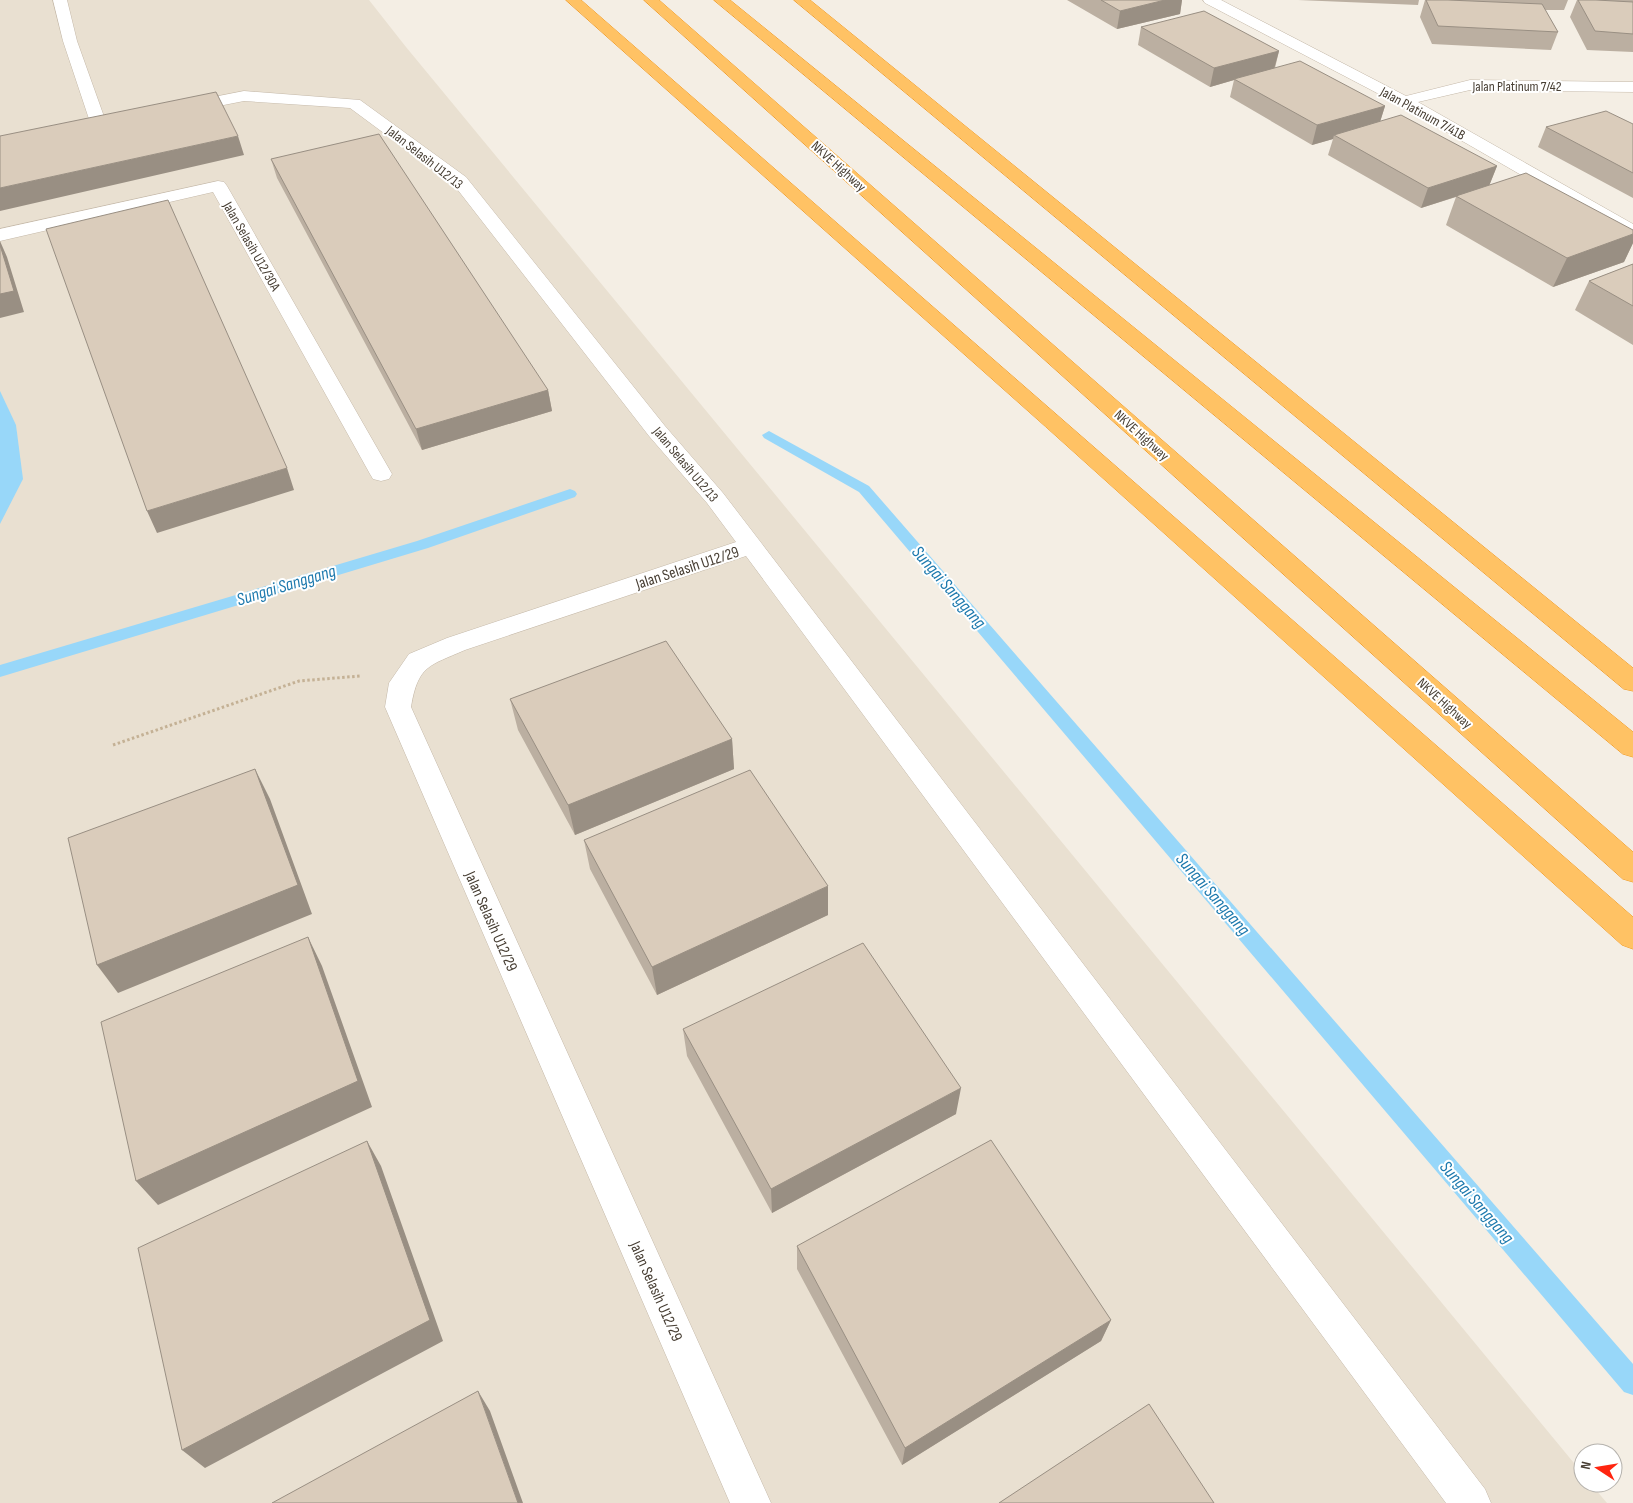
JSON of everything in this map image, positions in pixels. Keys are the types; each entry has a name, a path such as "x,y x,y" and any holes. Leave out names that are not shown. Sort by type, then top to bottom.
{"highway":[{"path":"573,0 1076,441 1633,936"},
{"name":"NKVE Highway","path":"651,0 1633,870"},
{"path":"721,0 1633,747"},
{"path":"801,0 1633,682"}],"street":[{"path":"60,0 90,127 118,122"},
{"name":"Jalan Platinum 7/41B","path":"1210,0 1404,101 1633,232"},
{"name":"Jalan Platinum 7/42","path":"1404,101 1470,85 1633,87"},
{"name":"Jalan Selasih U12/13","path":"166,112 244,96 354,103 460,181 651,423 715,498 1471,1503"},
{"name":"Jalan Selasih U12/30A","path":"0,235 218,186 381,474"},
{"name":"Jalan Selasih U12/29","path":"750,546 456,644 418,661 402,683 398,707 751,1503"}],"path":[{"path":"113,744 299,681 358,676 402,683"}],"shaded area":[{"path":"0,0 369,0 1573,1462 1573,1493 1598,1493 1607,1503 0,1503"}],"water":[{"path":"0,391 16,425 23,479 0,524"}],"building":[{"path":"1101,0 1165,0 1120,11"},
{"path":"1426,0 1542,4 1558,32 1438,26"},
{"path":"1578,0 1633,2 1633,34 1595,31"},
{"path":"1204,11 1279,51 1214,68 1141,27"},
{"path":"1300,61 1385,106 1317,125 1234,79"},
{"path":"216,92 238,136 0,188 0,136"},
{"path":"1606,111 1633,124 1633,173 1546,127"},
{"path":"1401,115 1497,166 1428,188 1334,135"},
{"path":"379,134 548,390 416,429 271,159"},
{"path":"1526,173 1633,230 1633,234 1567,258 1456,196"},
{"path":"168,200 287,468 147,511 46,229"},
{"path":"0,245 14,291 0,294"},
{"path":"1633,264 1633,306 1589,281"},
{"path":"666,641 732,739 568,805 510,699"},
{"path":"255,769 298,885 97,965 68,838"},
{"path":"750,770 828,886 652,967 584,840"},
{"path":"308,937 358,1081 136,1181 101,1022"},
{"path":"863,943 961,1088 771,1189 683,1029"},
{"path":"991,1140 1111,1320 905,1448 797,1246"},
{"path":"367,1141 430,1320 182,1450 138,1248"},
{"path":"478,1391 518,1503 272,1503"},
{"path":"1149,1404 1214,1503 999,1503"}],"waterway":[{"name":"Sungai Sanggang","path":"769,435 864,489 1633,1383"},
{"name":"Sungai Sanggang","path":"0,671 423,545 570,494"}]}
